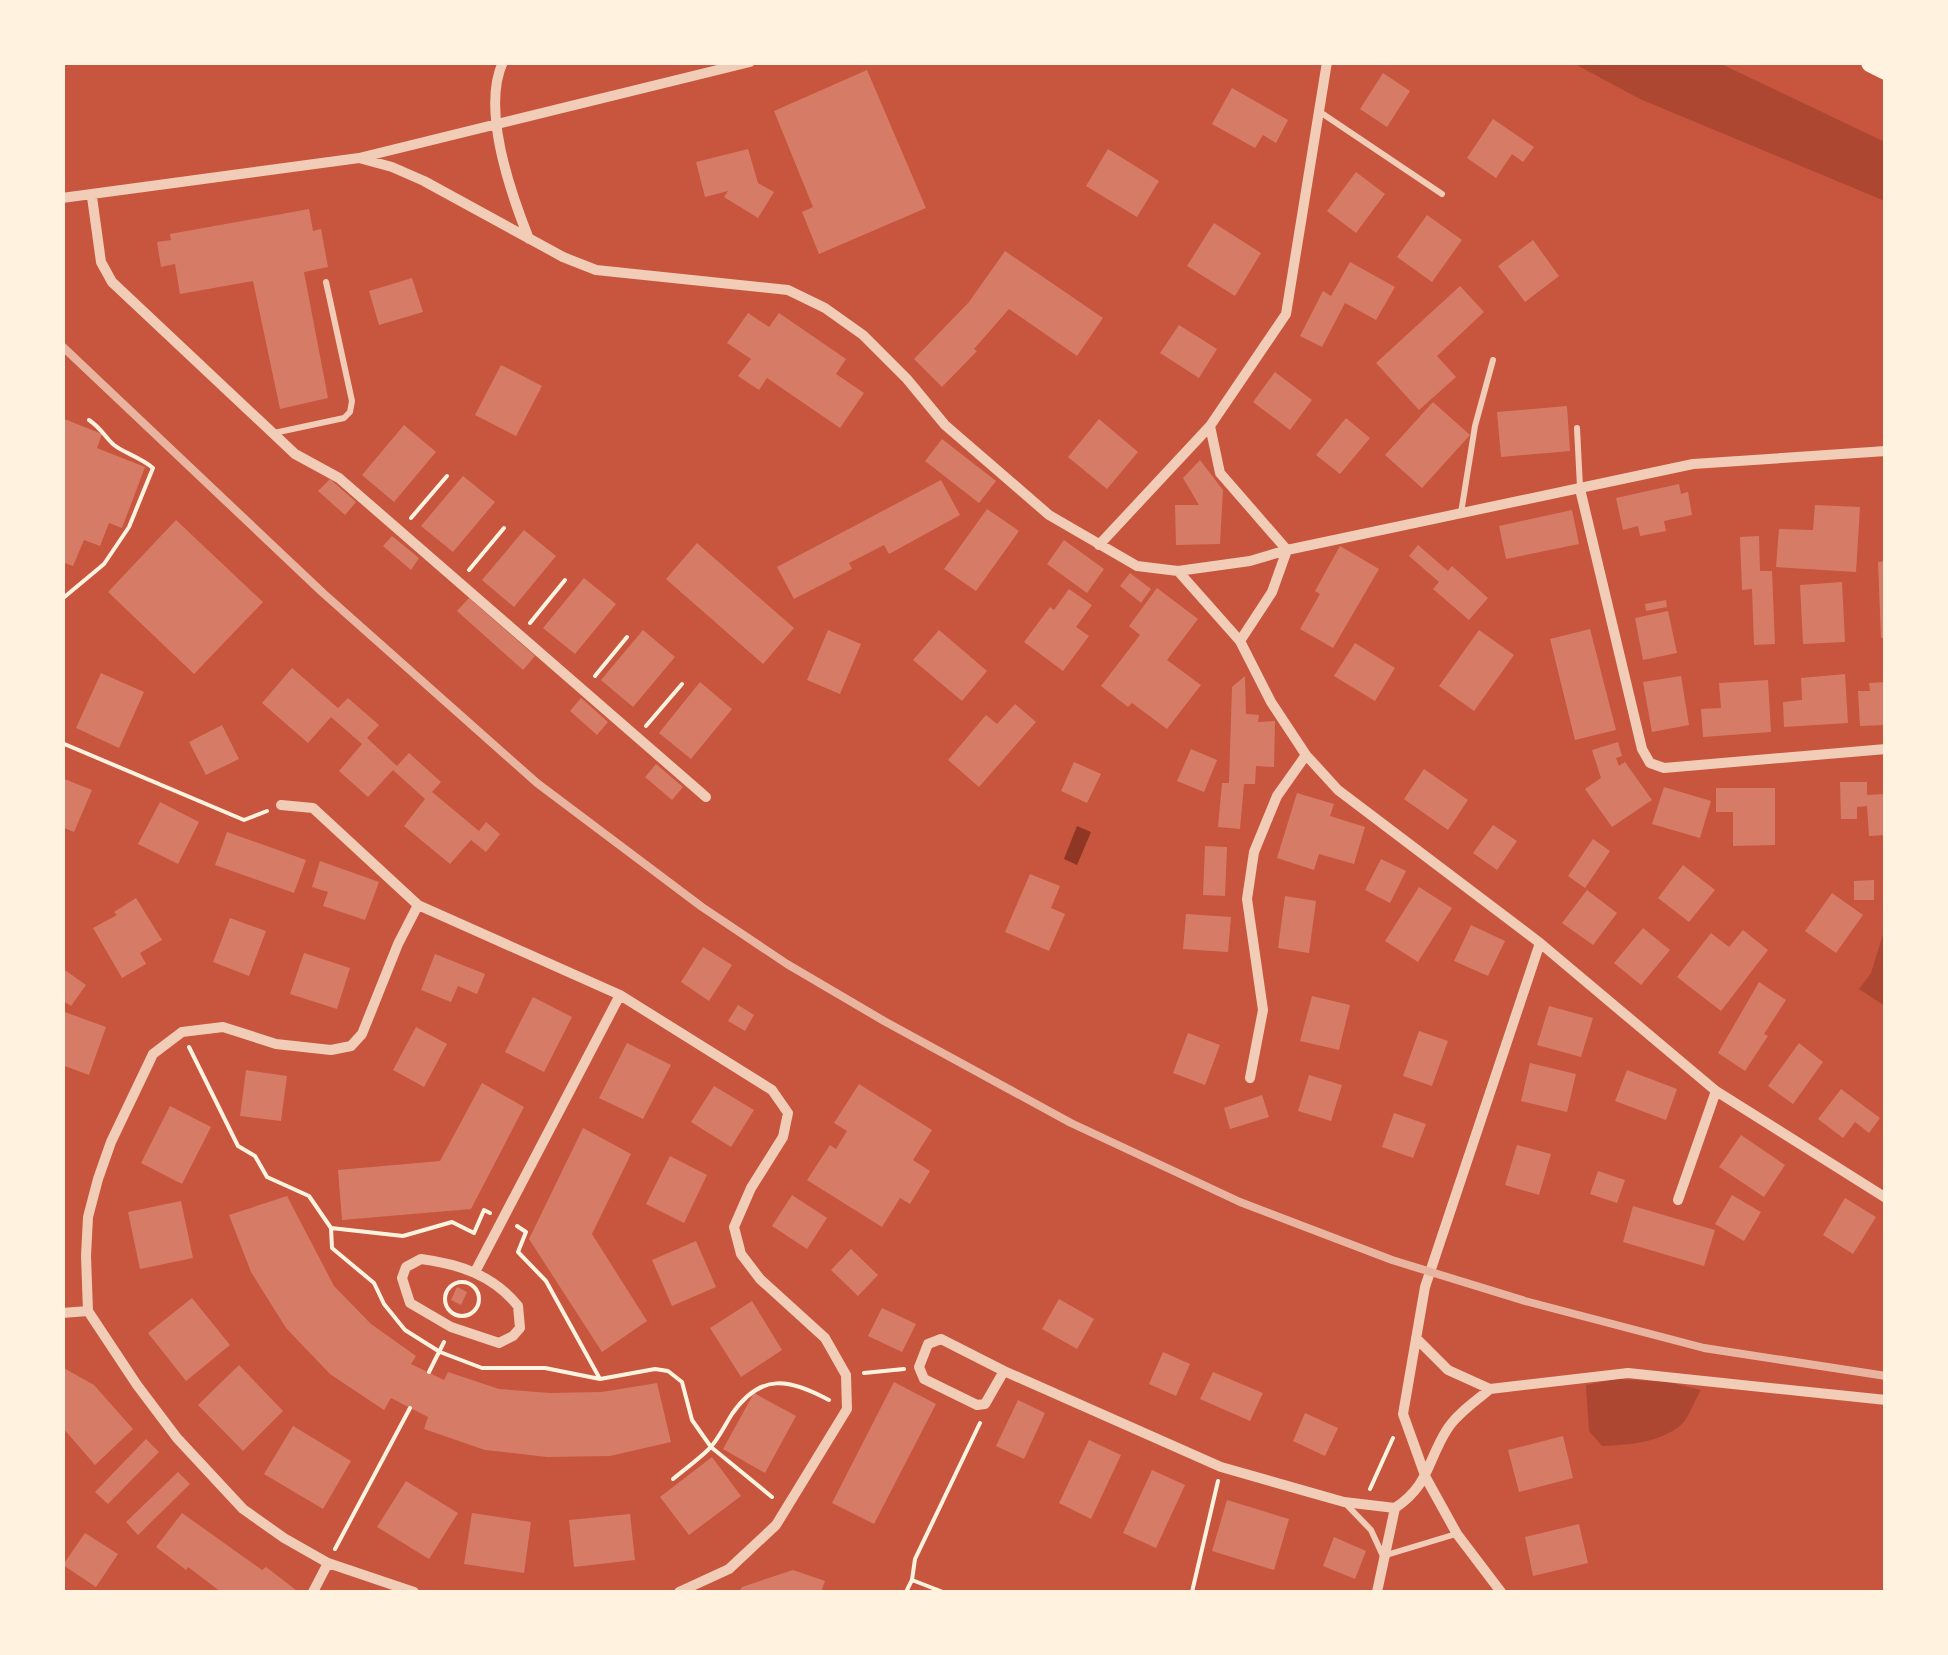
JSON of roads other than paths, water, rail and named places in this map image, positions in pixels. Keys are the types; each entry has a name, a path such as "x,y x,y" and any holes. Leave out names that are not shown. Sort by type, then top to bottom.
{"highway":[{"path":"1872,62 1886,69"}],"street":[{"path":"503,62 496,87 498,125 508,177 530,240"},
{"path":"62,198 92,197 359,158 750,62"},
{"path":"1099,544 1210,426 1286,314 1328,62"},
{"path":"359,158 392,166 424,180 530,240 596,270 788,290 825,308 863,335 944,424 1049,516 1137,566 1178,572 1250,561 1693,464 1886,451"},
{"path":"92,197 101,262 112,282 295,454 339,478 706,796"},
{"path":"1210,426 1220,474 1287,550"},
{"path":"1580,489 1642,749 1650,763 1664,768 1886,750"},
{"path":"1240,640 1272,592 1287,550"},
{"path":"1178,572 1240,640 1271,702 1306,755 1338,790 1540,943 1716,1091 1886,1198"},
{"path":"1250,1078 1263,1010 1247,899 1254,852 1277,796 1306,755"},
{"path":"280,805 313,808 418,905 620,995 772,1090 788,1113 783,1137 751,1188 734,1227 741,1254 760,1279 825,1338 846,1374 847,1409 776,1525 729,1569 679,1592"},
{"path":"414,1592 328,1563 243,1508 177,1438 136,1385 88,1311 86,1256 88,1217 98,1179 111,1142 153,1054 182,1032 224,1027 276,1044 331,1050 351,1046 362,1034 418,905"},
{"path":"1501,1592 1457,1534 1426,1478 1403,1414 1430,1272 1540,943"},
{"path":"475,1272 620,995"},
{"path":"1678,1200 1716,1091"},
{"path":"421,1259 452,1263 475,1272 497,1285 518,1306 520,1328 499,1343 451,1327 423,1312 410,1303 404,1291 402,1278 406,1267 421,1259"},
{"path":"62,1313 88,1311"},
{"path":"1416,1338 1448,1370 1490,1389 1628,1373 1886,1400"},
{"path":"1004,1371 986,1404 977,1404 924,1379 919,1367 928,1344 940,1339 1221,1467 1344,1502 1395,1508"},
{"path":"1378,1592 1382,1556 1395,1508 1412,1497 1426,1478 1450,1424 1490,1389"},
{"path":"314,1592 328,1563"}],"lane":[{"path":"1320,112 1442,194"},
{"path":"273,434 344,418 350,412 352,401 326,282"},
{"path":"1460,514 1475,426 1493,360"},
{"path":"1578,428 1580,489"},
{"path":"1344,1502 1371,1530 1382,1556 1457,1534"}],"railway":[{"path":"62,346 323,593 537,783 702,907 787,964 884,1021 1071,1123 1240,1202 1392,1260 1525,1301 1704,1348 1886,1376"}]}
